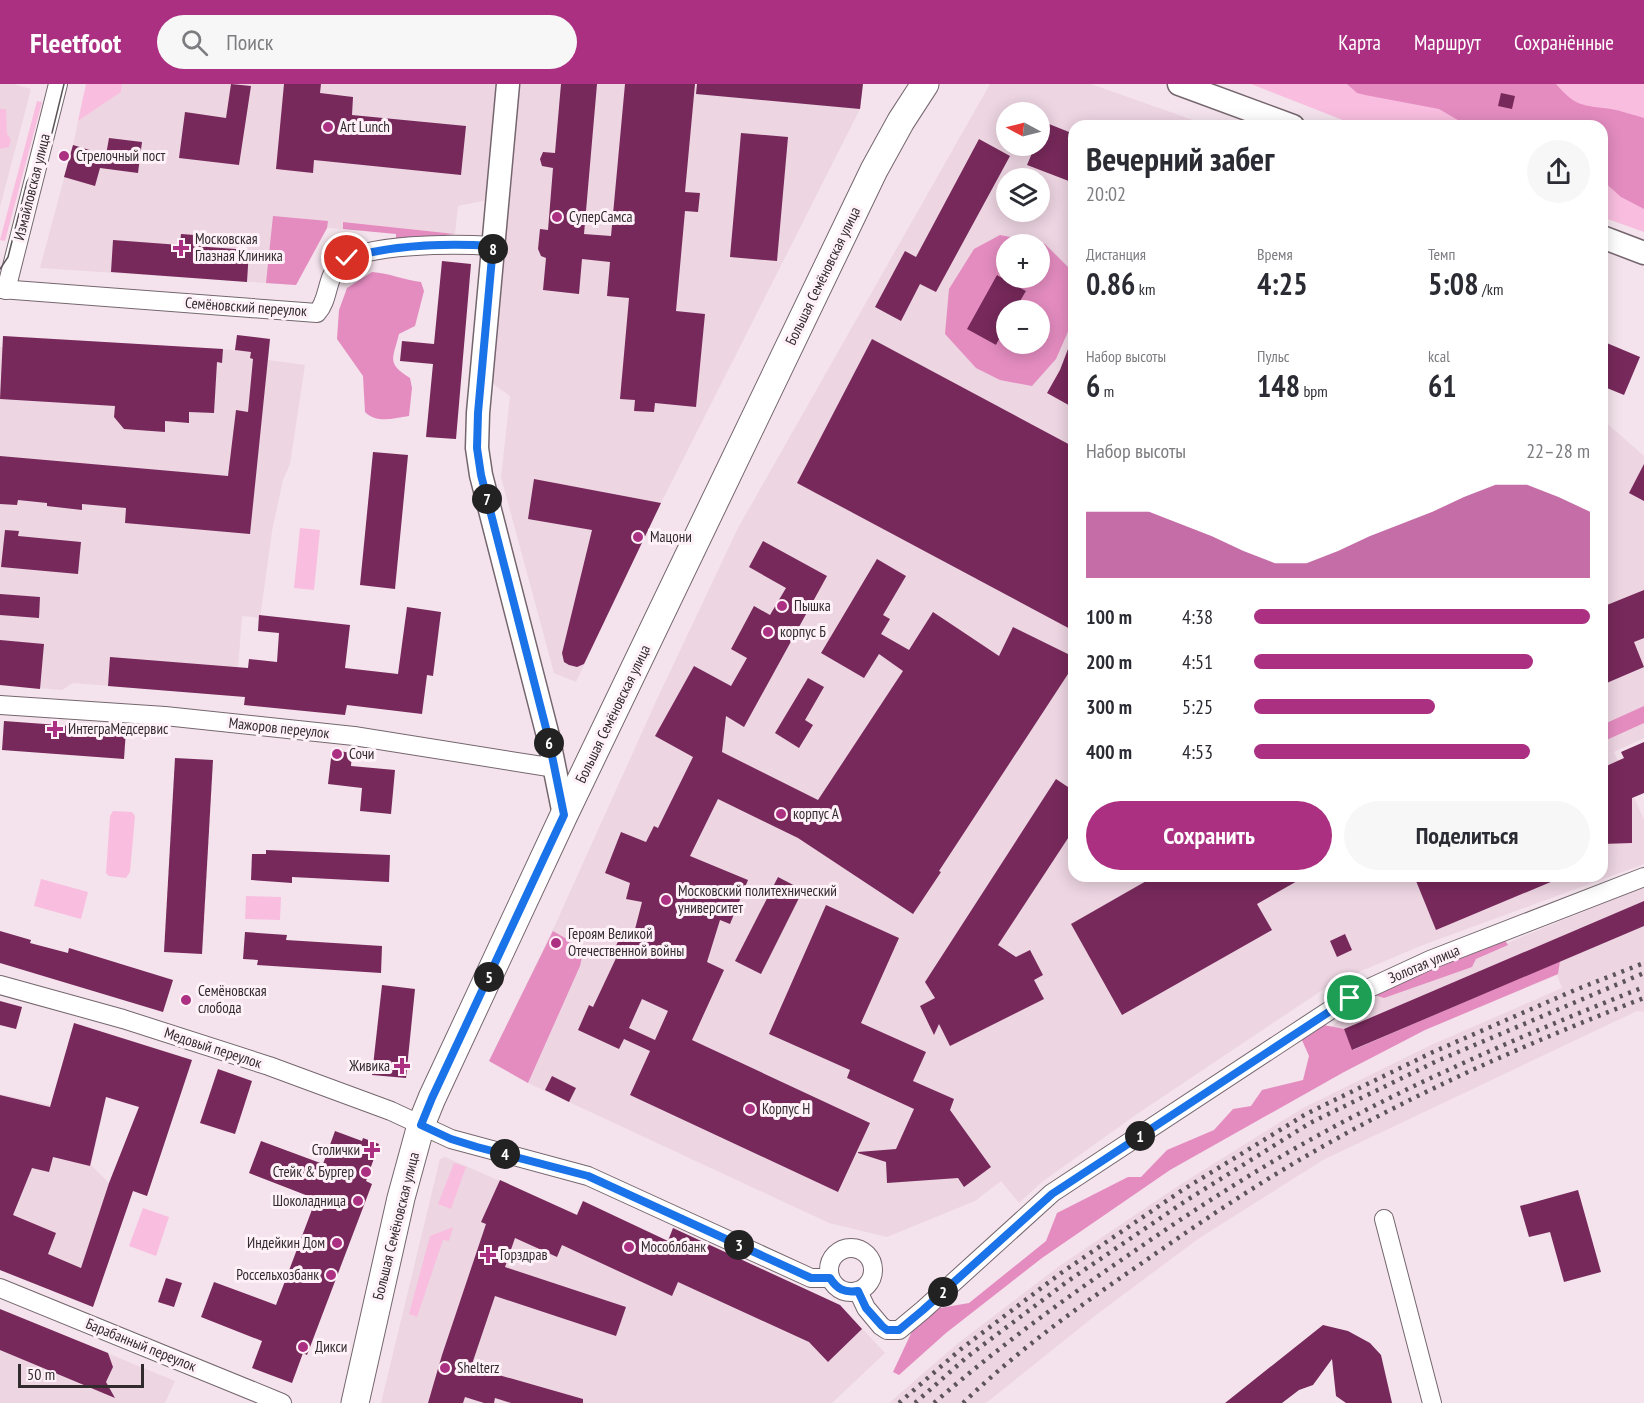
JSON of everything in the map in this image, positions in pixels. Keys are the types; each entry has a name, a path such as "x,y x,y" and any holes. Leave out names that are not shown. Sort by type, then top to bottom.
{"main road":[{"name":"Большая Семёновская улица","path":"355,1403 401,1198 421,1125 432,1098 564,815 874,170 925,84"}],"street":[{"name":"Измайловская улица","path":"3,290 58,84"},
{"path":"508,84 478,413 477,448 481,475 555,768 564,815"},
{"path":"1179,84 1277,120"},
{"path":"1608,239 1644,253"},
{"name":"Семёновский переулок","path":"3,290 317,312 321,308 336,267 347,258 369,252 436,245 493,246"},
{"name":"Мажоров переулок","path":"0,705 165,716 343,734 555,768"},
{"name":"Золотая улица","path":"858,1291 866,1308 882,1326 887,1330 899,1330 1052,1194 1350,998 1430,960 1644,877"},
{"name":"Медовый переулок","path":"0,986 123,1019 263,1065 391,1111 421,1125"},
{"path":"421,1125 469,1144 588,1176 811,1278 830,1278"},
{"path":"1384,1219 1432,1403"},
{"path":"850,1248 858,1249 866,1254 873,1268 869,1282 858,1291 841,1290 830,1278 830,1261 835,1254 850,1248"},
{"name":"Барабанный переулок","path":"0,1288 282,1403"}],"shaded area":[{"path":"0,84 14,84 31,89 0,207"},
{"path":"86,84 122,84 121,92 78,121"},
{"path":"122,84 498,84 487,200 458,206 455,234 344,222 343,229 327,228 296,285 40,268 78,121 121,92"},
{"path":"518,84 863,84 860,109 661,503 576,682 554,673 501,477 510,396 490,382"},
{"path":"990,84 1091,84 1193,120 1068,120 1068,882 1595,882 1423,945 1333,983 1137,1114 1042,1182 1019,1203 1001,1181 975,1201 887,1237 829,1223 528,1083 489,1061 556,923 658,697 738,528"},
{"path":"1251,84 1644,84 1644,232 1608,219 1608,120 1343,120"},
{"path":"1347,84 1556,84 1580,104 1644,118 1644,209 1621,197 1608,185 1608,120 1458,120 1439,109 1357,93"},
{"path":"37,101 42,102 5,241 0,240"},
{"path":"0,109 6,109 7,134 11,140 9,147 0,149"},
{"path":"273,216 328,221 327,228 296,285 266,283"},
{"path":"343,222 455,234 396,240 396,234 343,229"},
{"path":"996,237 996,279 968,329 996,345 996,354 1050,354 1050,300 1021,300 1026,291 1021,288 1050,288 1050,249 1068,267 1068,332 1056,359 1032,386 1000,380 976,368 945,334 949,289 974,249"},
{"path":"372,272 421,282 424,291 415,326 399,334 393,360 397,368 410,378 412,388 409,416 380,419 365,412 363,376 337,339 339,310 347,288"},
{"path":"237,335 270,339 268,360 305,365 290,464 283,480 272,531 260,618 242,616 236,696 73,683 62,690 0,685 0,347 3,347 4,336 235,350"},
{"path":"1608,424 1644,456 1644,738 1614,752 1644,820 1644,864 1608,877"},
{"path":"300,528 320,530 314,590 294,588"},
{"path":"1644,706 1644,723 1608,739 1608,722"},
{"path":"113,811 132,812 135,816 130,872 126,878 109,876 106,873 110,816"},
{"path":"41,879 88,892 81,919 34,906"},
{"path":"1644,887 1644,1012 1637,1011 1323,1160 1198,1239 1096,1315 986,1403 889,1403 957,1344 1058,1267 1178,1186 1303,1108 1431,1045 1562,988 1557,975 1425,1030 1344,1072 1327,1031 1355,1005"},
{"path":"246,896 281,897 280,920 245,919"},
{"path":"553,931 577,945 582,957 528,1083 489,1061"},
{"path":"1504,939 1508,945 1476,959 1472,967 1384,998 1368,993"},
{"path":"1560,961 1558,974 1425,1030 1344,1072 1170,1170 1042,1258 946,1333 899,1375 893,1372 914,1327 940,1308 969,1303 1046,1241 1057,1213 1128,1177 1141,1177 1167,1150 1214,1130 1233,1109 1251,1106 1262,1090 1303,1080 1309,1056 1301,1038 1319,1024 1344,1029 1353,1050"},
{"path":"0,1094 102,1117 91,1165 109,1183 133,1191 93,1307 0,1270"},
{"path":"445,1157 576,1214 583,1201 667,1241 673,1228 840,1305 885,1353 832,1403 381,1403 440,1159"},
{"path":"454,1163 466,1167 451,1209 438,1204"},
{"path":"143,1208 169,1217 156,1256 129,1246"},
{"path":"453,1227 449,1241 443,1240 417,1317 409,1314 430,1236"},
{"path":"0,1309 175,1381 165,1403 0,1403"}],"building":[{"path":"231,84 251,86 239,165 179,158 185,112 226,118"},
{"path":"284,84 321,84 320,93 353,97 352,115 466,126 461,175 314,160 313,173 276,169"},
{"path":"561,84 597,84 584,234 611,236 625,84 695,84 685,192 700,193 698,212 685,211 676,311 705,314 696,407 655,403 654,412 634,411 635,400 620,399 629,298 607,296 610,262 582,259 579,294 543,290 546,258 541,256 538,249 540,229 548,230 553,168 542,166 540,159 543,152 555,153"},
{"path":"697,84 863,84 860,109 696,94"},
{"path":"1501,93 1515,96 1512,109 1498,106"},
{"path":"1050,124 1068,132 1068,181 1050,174 1050,168 1035,168 1027,165 1031,156 1050,156"},
{"path":"741,133 788,137 777,261 730,257"},
{"path":"109,138 142,142 138,173 100,168 95,186 64,177 73,145 106,155"},
{"path":"979,139 996,148 996,156 1010,156 1003,168 996,168 996,182 936,292 920,284 901,321 875,307 905,251 916,257"},
{"path":"181,234 209,236 208,247 249,250 247,282 111,272 113,240 180,245"},
{"path":"442,261 471,264 456,439 426,437 433,364 400,361 402,341 434,344"},
{"path":"996,277 996,288 1021,288 1026,291 1021,300 996,300 996,345 967,329"},
{"path":"237,335 270,339 250,534 125,523 126,508 82,504 82,510 18,500 17,505 0,504 0,456 228,476 236,410 248,412 253,359 250,358 251,352 235,350"},
{"path":"3,336 223,349 222,363 217,362 214,413 189,412 189,423 165,421 165,432 124,429 114,417 115,406 0,399"},
{"path":"872,339 1068,444 1068,628 797,483"},
{"path":"1608,344 1640,357 1624,395 1608,388"},
{"path":"1068,349 1068,405 1047,393 1060,370"},
{"path":"373,452 408,455 395,589 360,585"},
{"path":"1644,464 1644,501 1629,493"},
{"path":"534,479 661,503 584,664 577,667 564,662 562,653 592,530 528,519"},
{"path":"5,530 19,531 18,536 81,542 78,574 1,567"},
{"path":"763,541 827,576 744,727 726,716 722,752 818,800 903,671 879,654 864,678 821,653 877,559 906,576 883,615 890,619 881,634 909,650 933,612 999,656 1013,627 1068,654 1068,674 913,914 798,838 718,799 690,856 748,880 730,924 720,920 707,962 724,970 692,1040 870,1123 838,1192 630,1095 650,1051 624,1039 619,1049 578,1030 589,1005 593,1007 618,954 613,952 624,929 634,933 642,902 626,899 630,883 605,873 621,832 646,842 654,826 658,828 693,757 655,736 694,666 731,686 747,658 731,649 754,606 770,615 786,588 749,567","holes":["642,999 668,1011 655,1040 629,1028"]},
{"path":"1644,590 1644,638 1634,642 1644,667 1608,682 1608,605"},
{"path":"0,594 40,597 39,618 0,615"},
{"path":"407,607 441,612 433,676 427,675 422,714 347,705 345,715 244,705 245,697 108,686 110,657 248,668 249,659 277,662 279,633 258,631 259,615 350,625 345,668 398,674"},
{"path":"0,640 44,644 40,689 0,685"},
{"path":"808,678 824,687 805,720 813,725 799,748 775,733"},
{"path":"4,721 126,730 124,759 2,750"},
{"path":"1644,742 1644,793 1632,798 1632,843 1608,844 1608,765 1624,758 1621,752"},
{"path":"332,750 352,753 351,766 395,770 391,814 360,811 362,788 328,784"},
{"path":"175,758 213,760 202,954 164,952"},
{"path":"1056,779 1068,787 1068,838 998,945 1016,957 1030,950 1043,975 1034,980 1044,999 950,1046 939,1024 934,1035 920,1006 935,998 925,982"},
{"path":"266,850 390,855 389,882 292,877 292,883 251,880 252,854 266,854"},
{"path":"778,877 803,890 761,974 735,961"},
{"path":"1144,882 1296,882 1257,904 1272,930 1122,1015 1071,924"},
{"path":"1416,882 1551,882 1436,930"},
{"path":"1644,901 1644,926 1352,1050 1344,1029"},
{"path":"826,905 899,938 861,1023 926,1052 913,1081 954,1099 950,1110 991,1167 964,1187 958,1178 887,1183 886,1162 858,1152 896,1149 914,1109 847,1078 850,1070 769,1034"},
{"path":"0,931 31,940 30,943 68,953 69,948 173,980 163,1012 0,963"},
{"path":"245,932 287,935 286,940 382,946 381,973 257,965 258,960 243,959"},
{"path":"1345,934 1352,950 1337,957 1330,941"},
{"path":"382,985 415,989 406,1078 372,1075"},
{"path":"0,1001 22,1007 16,1029 0,1025"},
{"path":"74,1023 192,1060 147,1196 133,1191 93,1307 0,1270 0,1095 50,1107","holes":["106,1097 139,1107 109,1183 81,1268 48,1254 56,1233 13,1215 32,1168 49,1172 53,1157 90,1166"]},
{"path":"218,1069 252,1081 235,1134 200,1123"},
{"path":"552,1076 576,1088 569,1102 545,1090"},
{"path":"335,1131 362,1141 363,1138 379,1144 366,1181 372,1184 307,1355 303,1353 292,1383 252,1368 262,1341 201,1317 214,1282 276,1305 316,1199 249,1173 261,1141 323,1164"},
{"path":"500,1180 577,1215 583,1201 668,1241 673,1228 840,1305 862,1329 828,1362 809,1342 678,1282 672,1296 562,1245 557,1257 515,1238 505,1267 626,1307 616,1336 495,1296 471,1367 583,1399 583,1403 511,1403 495,1398 494,1403 484,1403 465,1397 463,1403 428,1403 486,1224 481,1222"},
{"path":"1578,1190 1601,1272 1564,1282 1550,1232 1529,1237 1520,1206"},
{"path":"166,1278 182,1283 174,1307 158,1302"},
{"path":"0,1309 108,1353 113,1367 106,1382 115,1398 0,1350"},
{"path":"1323,1325 1348,1331 1370,1343 1381,1355 1392,1403 1346,1403 1336,1396 1332,1359 1313,1385 1299,1390 1282,1403 1225,1403"}],"tram line":[{"path":"0,269 8,257 27,182 52,133 64,84"}],"railway":[{"path":"899,1403 961,1349 1061,1273 1181,1191 1306,1114 1433,1052 1575,990 1644,963"},
{"path":"915,1403 967,1357 1068,1281 1187,1200 1310,1123 1437,1061 1644,973"},
{"path":"934,1403 1006,1343 1082,1288 1155,1237 1293,1149 1437,1075 1519,1038 1644,987"},
{"path":"963,1403 1006,1364 1121,1277 1253,1188 1298,1161 1359,1126 1439,1086 1561,1031 1644,998"}],"place":[{"name":"Art Lunch","path":"328,127"},
{"name":"Стрелочный пост","path":"64,156"},
{"name":"СуперСамса","path":"557,217"},
{"name":"Московская Глазная Клиника","path":"181,248"},
{"name":"Мацони","path":"638,537"},
{"name":"Пышка","path":"782,606"},
{"name":"корпус Б","path":"768,632"},
{"name":"ИнтеграМедсервис","path":"55,729"},
{"name":"Сочи","path":"337,754"},
{"name":"корпус А","path":"781,814"},
{"name":"Московский политехнический университет","path":"666,900"},
{"name":"Героям Великой Отечественной войны","path":"556,943"},
{"name":"Семёновская слобода","path":"186,1000"},
{"name":"Живика","path":"402,1066"},
{"name":"Корпус Н","path":"750,1109"},
{"name":"Столички","path":"372,1150"},
{"name":"Стейк & Бургер","path":"366,1172"},
{"name":"Шоколадница","path":"358,1201"},
{"name":"Индейкин Дом","path":"337,1243"},
{"name":"Мособлбанк","path":"629,1247"},
{"name":"Горздрав","path":"488,1255"},
{"name":"Россельхозбанк","path":"331,1275"},
{"name":"Дикси","path":"303,1347"},
{"name":"Shelterz","path":"445,1368"}],"route":[{"path":"347,258 369,252 436,245 493,246 477,448 481,475 548,736 564,815 421,1125 451,1139 477,1147 588,1176 811,1278 819,1280 830,1278 841,1290 858,1291 866,1308 882,1326 893,1331 899,1330 923,1310 1052,1194 1350,998"}]}
